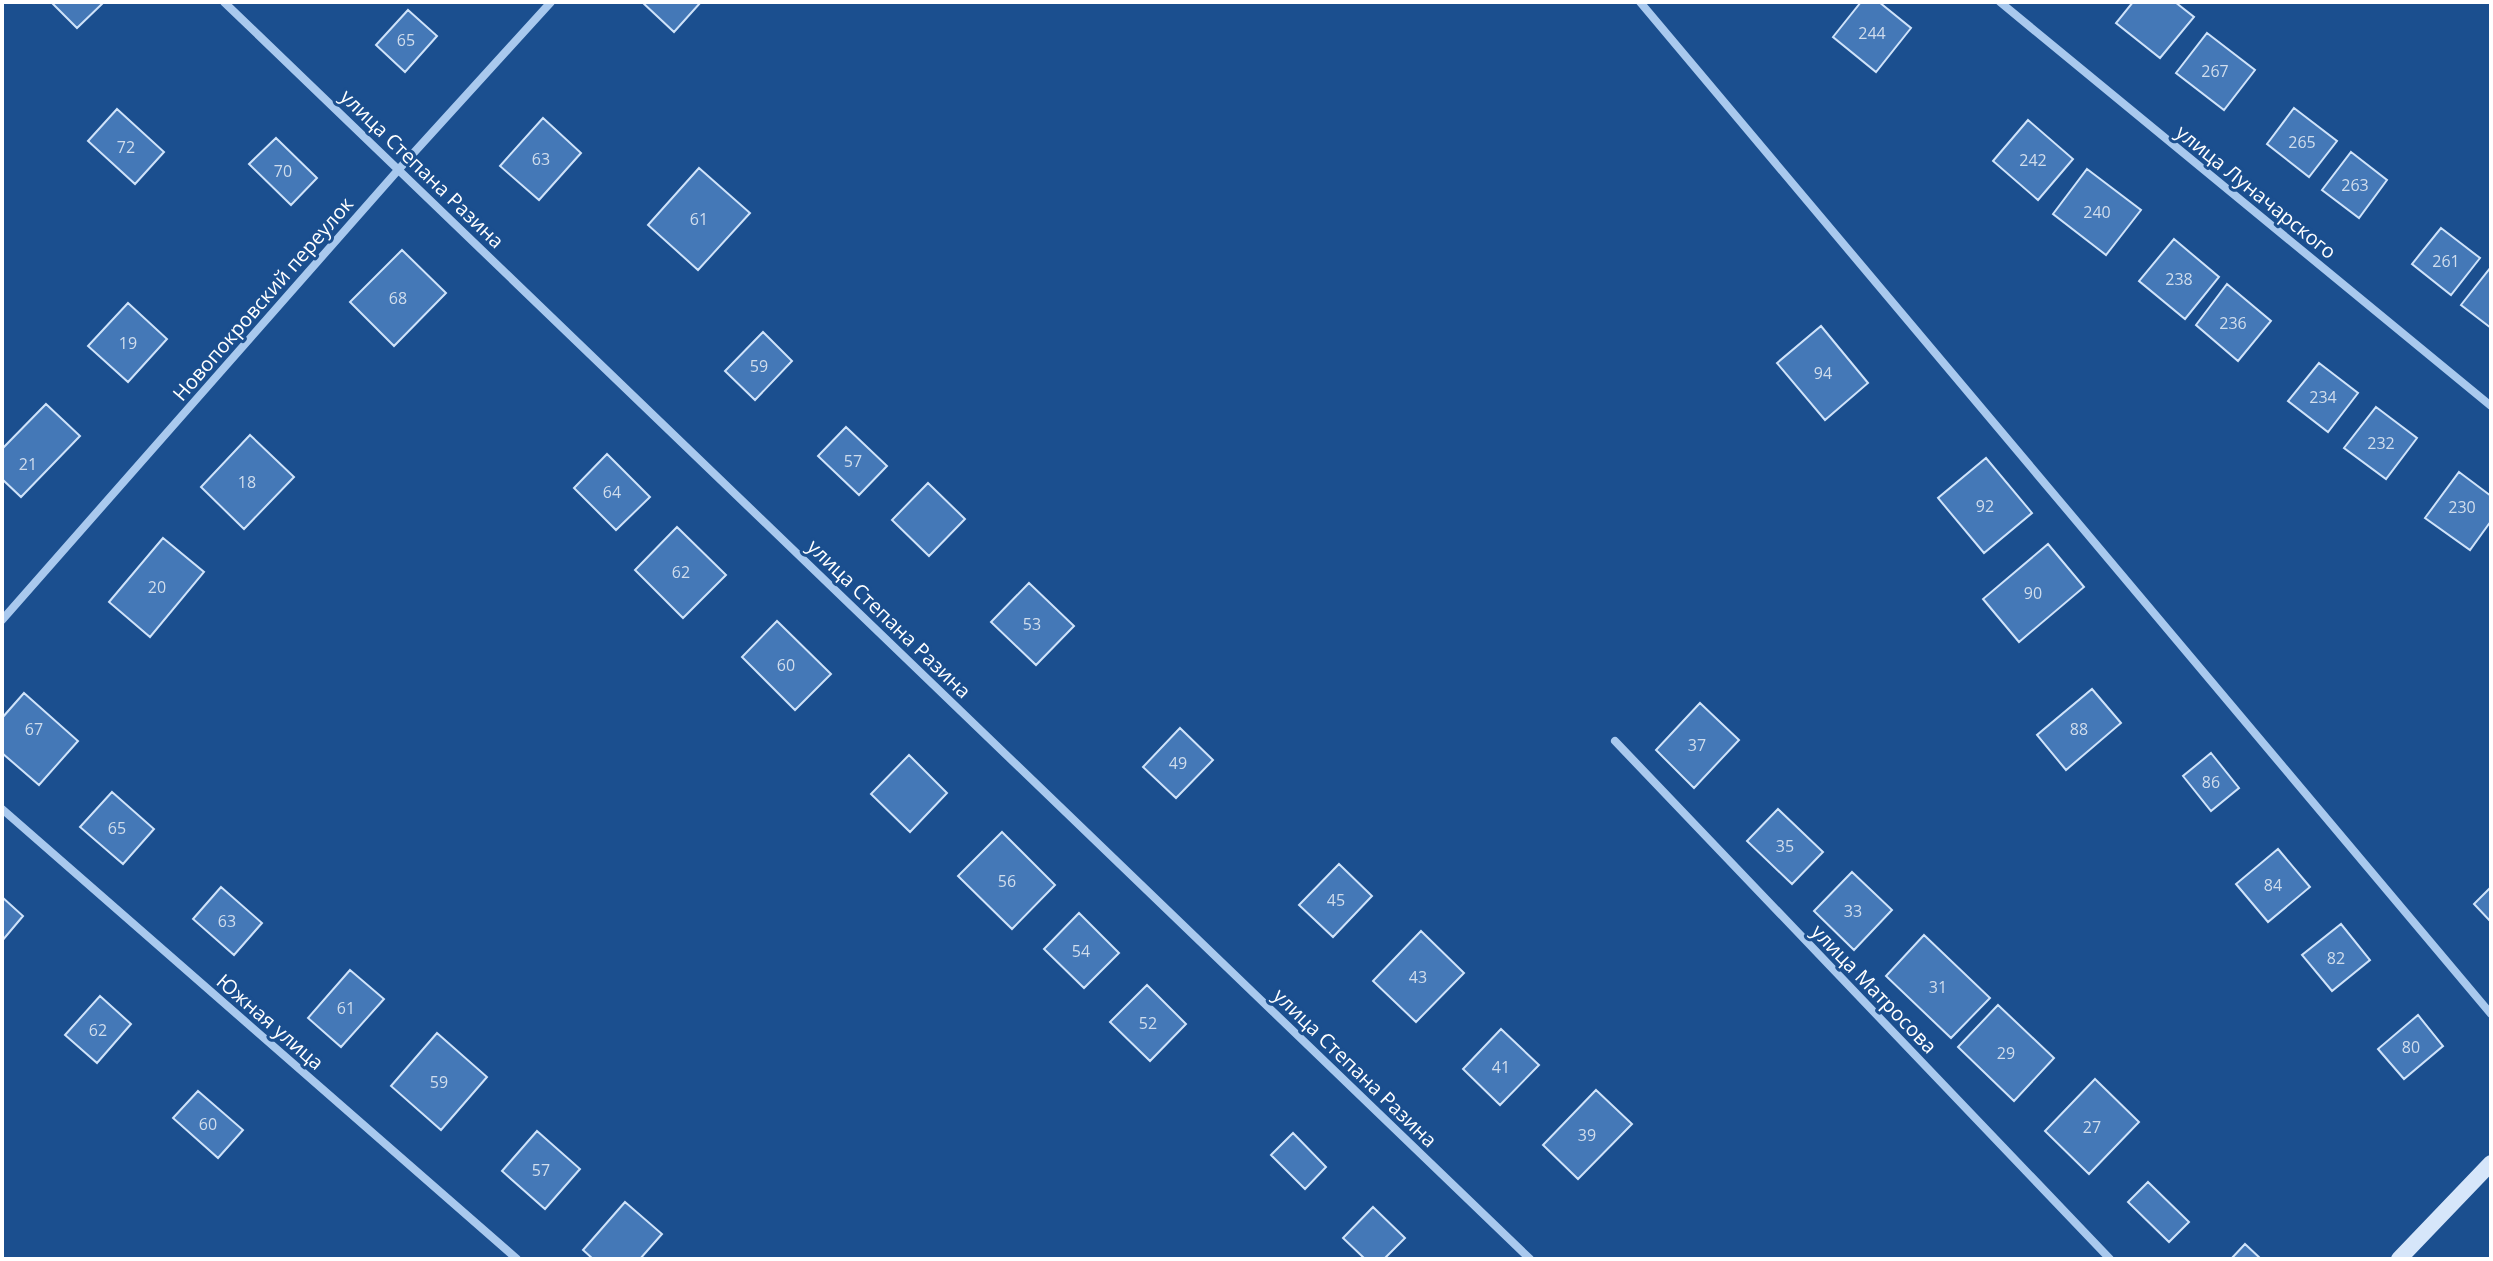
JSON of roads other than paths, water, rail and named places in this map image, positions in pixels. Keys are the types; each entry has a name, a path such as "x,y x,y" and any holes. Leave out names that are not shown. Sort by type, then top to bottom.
{"main road":[{"path":"2399,1259 2491,1163"}],"street":[{"name":"улица Степана Разина","path":"224,2 1530,1259"},
{"name":"Новопокровский переулок","path":"2,620 399,169 551,2"},
{"path":"1640,2 2491,1014"},
{"name":"улица Луначарского","path":"2000,2 2491,406"},
{"name":"улица Матросова","path":"1615,741 2110,1259"},
{"name":"Южная улица","path":"2,809 517,1259"}]}
